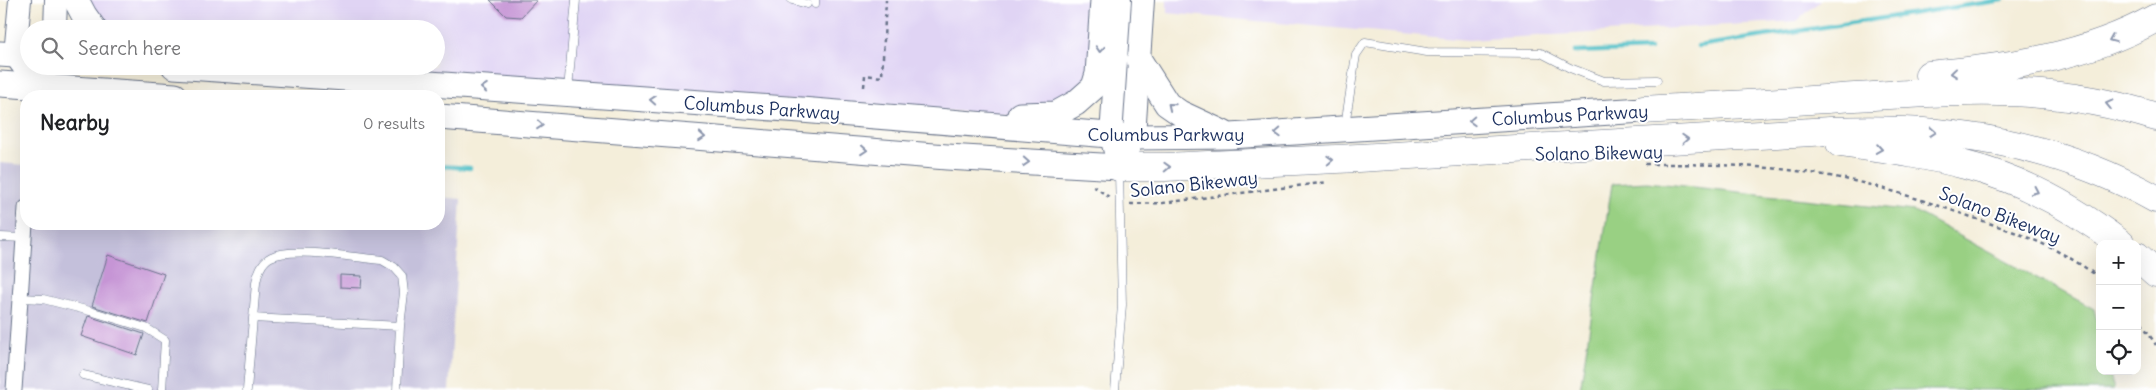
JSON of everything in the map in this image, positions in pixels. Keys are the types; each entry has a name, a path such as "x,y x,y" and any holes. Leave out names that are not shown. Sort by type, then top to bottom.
{"highway":[{"path":"1674,108 1838,85 1985,69 2035,61 2105,41 2156,18"},
{"name":"Columbus Parkway","path":"1643,110 1949,91 2000,90 2034,92 2101,102 2156,117"},
{"name":"Columbus Parkway","path":"1119,167 1165,167 1349,159 1862,130 1927,131 1996,140 2059,156 2089,167 2156,199"},
{"path":"1779,134 1917,155 1966,165 2010,180 2044,195 2084,218 2115,240"},
{"path":"2059,156 2156,215"},
{"path":"2141,260 2156,273"}],"main road":[{"path":"15,55 20,0"},
{"path":"55,20 56,0"},
{"path":"76,0 88,20"},
{"path":"863,116 1056,114 1076,103 1094,88 1098,74 1103,0"},
{"path":"1119,167 1122,137 1120,0"},
{"path":"1122,137 1139,60 1143,0"},
{"path":"1139,60 1167,104 1180,114 1230,136"},
{"name":"Columbus Parkway","path":"300,75 1122,137 1230,136 1643,110"},
{"path":"0,84 40,83 113,90"},
{"path":"445,102 554,108 565,102 568,94"},
{"name":"Columbus Parkway","path":"445,117 957,158 1119,167"}],"street":[{"path":"14,390 25,230"}],"lane":[{"path":"568,94 576,0"},
{"path":"792,0 812,3"},
{"path":"1345,128 1356,55 1365,42 1428,52 1541,53 1570,68 1604,81 1657,80"},
{"path":"1115,390 1122,305 1118,204 1119,167"},
{"path":"0,237 24,238"},
{"path":"247,390 256,283 259,269 270,258 288,252 382,260 394,266 402,276 404,293 400,326 397,390"},
{"path":"21,298 43,300 90,311 146,328 165,340 162,390"},
{"path":"253,318 400,326"},
{"path":"83,375 148,390"}],"path":[{"path":"864,87 865,75 882,77 886,0"},
{"name":"Solano Bikeway","path":"1638,164 1769,168 1836,177 1921,199 2033,238 2061,251 2096,275"},
{"name":"Solano Bikeway","path":"1086,181 1118,204 1171,202 1337,181"},
{"path":"2141,322 2156,346"}],"shaded area":[{"path":"77,0 1103,0 1092,88 1013,115 383,75 445,75 445,20 89,20"},
{"path":"1167,0 1821,0 1797,21 1468,40 1167,13"},
{"path":"0,163 20,165 20,230 445,230 445,198 461,199 449,390 0,390"}],"green space":[{"path":"1647,182 1914,211 2094,309 2096,317 2096,375 2110,375 2114,390 1580,390 1612,184"}],"building":[{"path":"490,0 537,0 521,17 506,16"},
{"path":"108,255 164,274 148,323 92,306"},
{"path":"340,275 362,276 361,288 340,287"},
{"path":"88,316 144,334 137,355 81,336"}],"waterway":[{"path":"1698,46 2003,0"},
{"path":"1575,52 1650,49"},
{"path":"445,166 470,168"}]}
